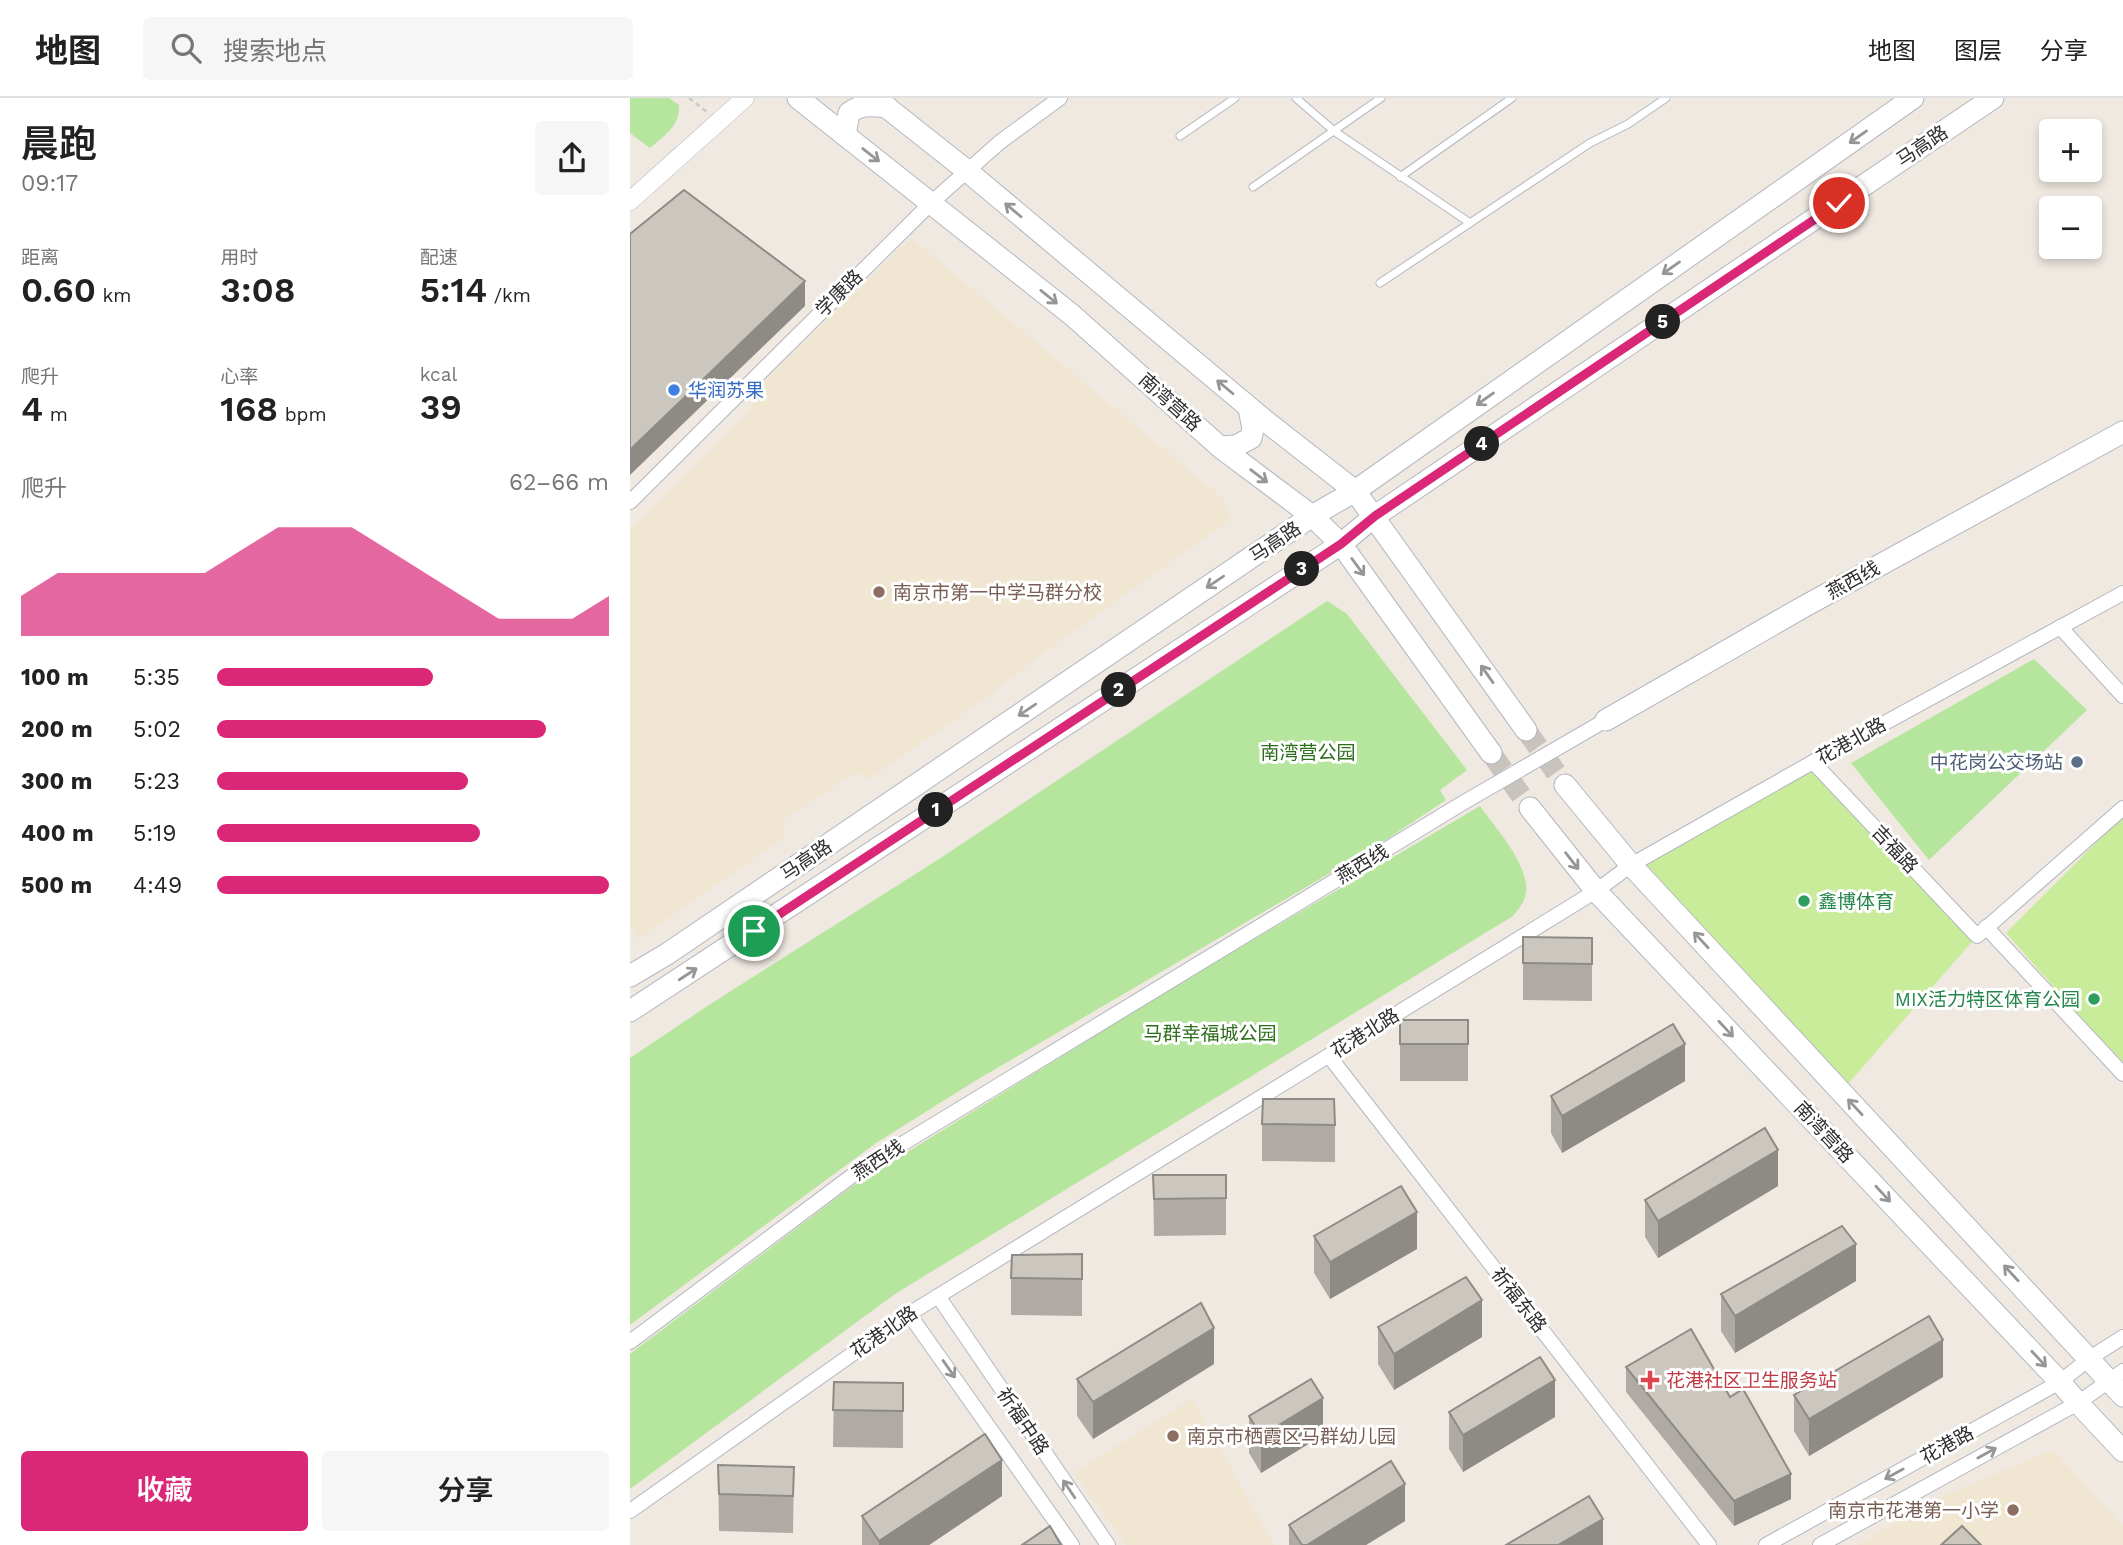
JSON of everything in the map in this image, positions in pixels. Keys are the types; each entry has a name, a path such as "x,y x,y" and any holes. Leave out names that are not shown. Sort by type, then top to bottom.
{"main road":[{"name":"南湾营路","path":"798,98 1072,315 1220,447 1312,516 1341,544 1491,753"},
{"name":"马高路","path":"630,976 1312,516 1355,491 1913,98"},
{"name":"马高路","path":"630,1011 1341,544 1375,516 1993,98"},
{"path":"845,135 849,113 857,107 881,102 1249,408 1355,491 1526,730"},
{"path":"1220,447 1237,446 1251,438 1253,429 1249,408"},
{"name":"燕西线","path":"1606,720 1817,600 2123,432"},
{"path":"1565,785 1631,865 2090,1358 2118,1383"},
{"name":"南湾营路","path":"1530,808 1596,891 2123,1451"}],"street":[{"path":"630,201 745,98"},
{"name":"学康路","path":"630,502 966,170 1060,98"},
{"name":"花港北路","path":"630,1511 909,1314 1596,891 1631,865 2123,593"},
{"path":"2060,627 2123,696"},
{"name":"燕西线","path":"630,1342 861,1170 1461,804 1606,720"},
{"name":"吉福路","path":"1813,762 2123,1074"},
{"path":"1981,932 2123,808"},
{"name":"祈福东路","path":"1328,1056 1709,1545"},
{"name":"祈福中路","path":"938,1296 1108,1545"},
{"name":"祈福中路","path":"909,1314 1072,1545"},
{"name":"花港路","path":"1766,1545 2060,1382 2123,1337"},
{"name":"花港路","path":"1820,1545 2118,1383"}],"lane":[{"path":"1180,136 1235,98"},
{"path":"1296,98 1334,131 1470,223"},
{"path":"1253,187 1381,98"},
{"path":"1400,177 1513,98"},
{"path":"1380,283 1590,143 1628,124 1666,98"}],"path":[{"path":"689,98 718,121"}],"shaded area":[{"name":"南京市第一中学马群分校","path":"911,238 1222,498 1231,519 1042,654 990,695 869,779 856,772 782,821 784,838 638,939 630,927 630,530 751,409 759,387"},
{"name":"南京市栖霞区马群幼儿园","path":"1192,1399 1274,1545 1126,1545 1074,1473"},
{"name":"南京市花港第一小学","path":"2053,1450 2123,1526 2123,1545 1857,1545 1945,1495"}],"green space":[{"path":"630,98 669,98 679,105 674,124 650,148 630,133"},
{"name":"南湾营公园","path":"1327,601 1347,614 1467,770 1440,790 1446,800 1383,842 975,1081 876,1143 630,1325 630,1058 939,859"},
{"path":"2034,659 2087,710 1929,860 1851,763"},
{"name":"鑫博体育","path":"1813,762 1977,936 1841,1092 1631,865"},
{"name":"马群幸福城公园","path":"1480,806 1512,849 1524,874 1525,897 1513,916 895,1294 630,1489 630,1354 851,1187 1183,981"},
{"name":"MIX活力特区体育公园","path":"2123,816 2123,1065 2006,933"}],"building":[{"name":"华润苏果","path":"684,190 805,281 630,450 630,234"},
{"path":"1523,937 1592,938 1592,964 1523,963"},
{"path":"1400,1020 1468,1020 1468,1044 1400,1044"},
{"path":"1673,1024 1685,1044 1562,1116 1551,1096"},
{"path":"1263,1099 1334,1099 1335,1125 1262,1124"},
{"path":"1765,1128 1778,1150 1658,1221 1645,1200"},
{"path":"1153,1175 1226,1175 1226,1198 1154,1199"},
{"path":"1401,1186 1417,1212 1330,1262 1314,1236"},
{"path":"1842,1226 1856,1244 1735,1316 1721,1294"},
{"path":"1082,1254 1082,1279 1011,1278 1012,1255"},
{"path":"1466,1277 1482,1300 1394,1354 1378,1327"},
{"path":"1201,1303 1214,1328 1093,1402 1077,1379"},
{"path":"1929,1316 1943,1340 1809,1419 1794,1395"},
{"path":"1691,1329 1730,1397 1743,1389 1791,1474 1734,1501 1626,1367"},
{"path":"1540,1357 1555,1380 1463,1435 1449,1412"},
{"path":"1311,1379 1323,1398 1261,1436 1249,1416"},
{"path":"834,1382 903,1383 903,1411 833,1410"},
{"path":"985,1434 1002,1460 879,1541 862,1516"},
{"path":"1391,1461 1405,1484 1307,1545 1302,1545 1289,1525"},
{"path":"718,1465 794,1467 793,1496 719,1494"},
{"path":"1589,1496 1603,1519 1558,1545 1506,1545"},
{"path":"1050,1526 1061,1545 1022,1545"},
{"path":"1962,1526 1981,1545 1941,1545"}],"tunnel":[{"path":"1526,730 1565,785"},
{"path":"1491,753 1530,808"}],"place":[{"name":"华润苏果","path":"674,390"},
{"name":"南京市第一中学马群分校","path":"879,592"},
{"name":"中花岗公交场站","path":"2077,762"},
{"name":"鑫博体育","path":"1804,901"},
{"name":"MIX活力特区体育公园","path":"2094,999"},
{"name":"花港社区卫生服务站","path":"1650,1380"},
{"name":"南京市栖霞区马群幼儿园","path":"1173,1436"},
{"name":"南京市花港第一小学","path":"2013,1510"}],"route":[{"path":"754,931 1341,544 1375,516 1839,203"}]}
